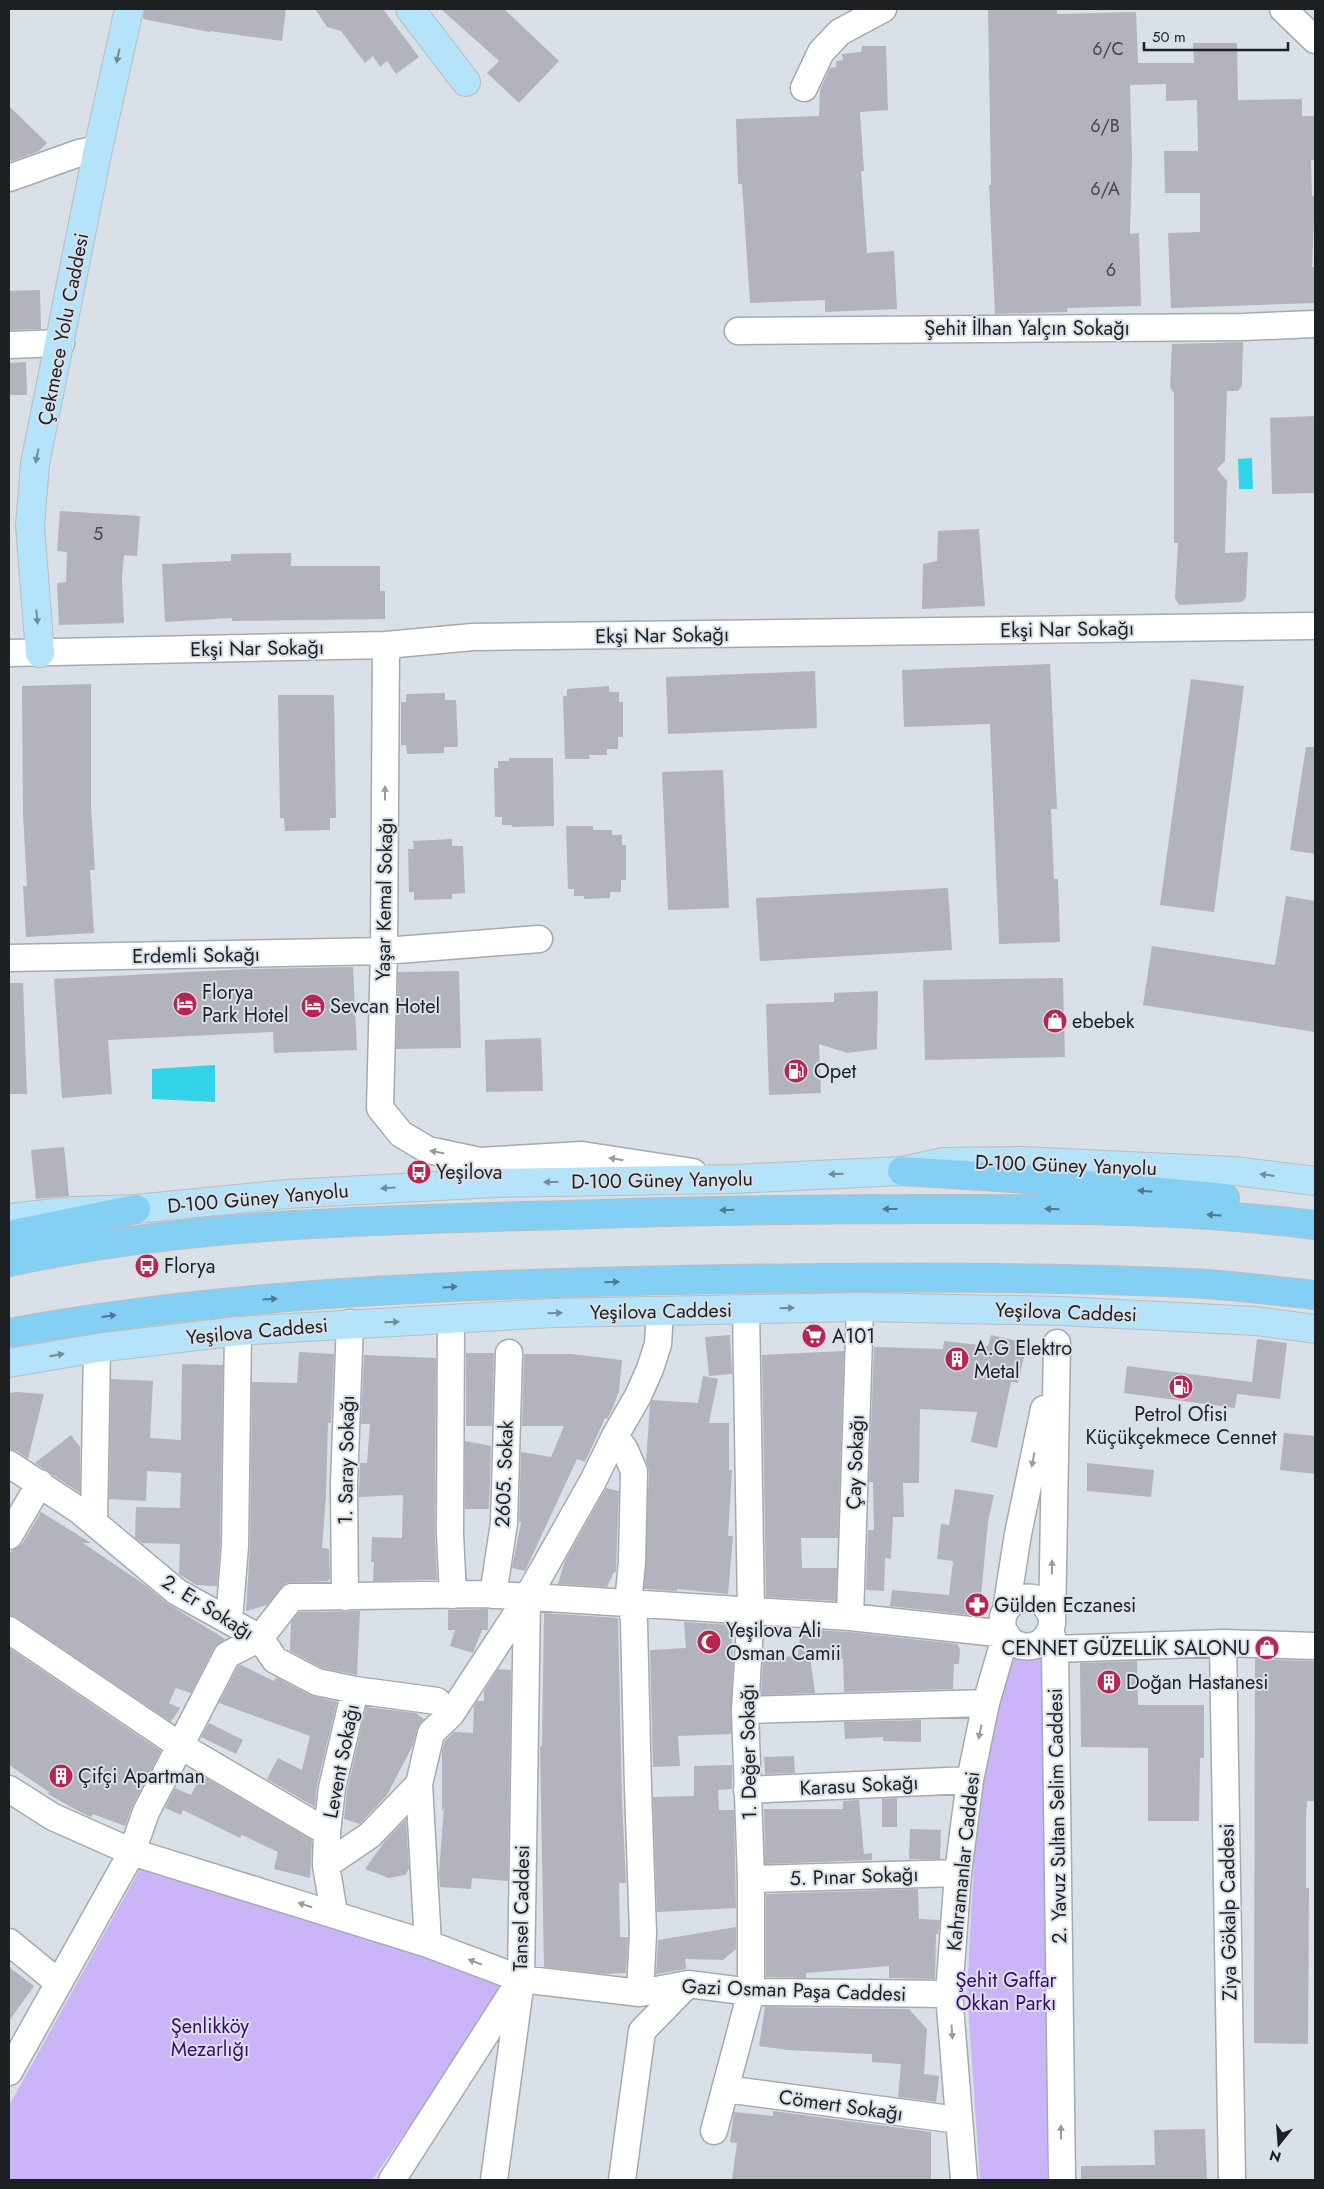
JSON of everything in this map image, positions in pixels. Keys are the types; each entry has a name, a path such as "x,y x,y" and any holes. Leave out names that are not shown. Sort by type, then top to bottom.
{"highway":[{"path":"902,1172 1014,1178 1214,1196 1315,1212"},
{"path":"9,1262 137,1241 346,1222 722,1210 1006,1208 1115,1210 1214,1215 1315,1224"},
{"path":"9,1235 136,1209"},
{"path":"9,1333 158,1309 320,1295 526,1284 788,1278 976,1278 1194,1283 1315,1295"}],"main road":[{"name":"Çekmece Yolu Caddesi","path":"40,653 30,526 35,464 61,343 98,149 129,9"},
{"path":"410,9 466,82"},
{"name":"D-100 Güney Yanyolu","path":"9,1218 74,1211 136,1209 287,1194 444,1185 733,1179 902,1172 944,1162 1022,1161 1234,1171 1315,1181"},
{"name":"Yeşilova Caddesi","path":"9,1364 97,1348 238,1331 350,1323 553,1313 860,1307 1061,1311 1256,1321 1315,1329"}],"street":[{"path":"804,88 821,52 840,32 883,9"},
{"path":"1283,9 1315,40"},
{"path":"9,178 80,152 98,149"},
{"name":"Şehit İlhan Yalçın Sokağı","path":"738,331 1243,327 1315,324"},
{"path":"9,345 61,343"},
{"name":"Ekşi Nar Sokağı","path":"9,653 386,646 473,637 1315,626"},
{"name":"Yaşar Kemal Sokağı","path":"386,646 384,951 380,1108 401,1134 428,1150 480,1161 582,1155 733,1179"},
{"name":"Erdemli Sokağı","path":"9,958 384,951 539,939"},
{"name":"Çay Sokağı","path":"850,1617 860,1307"},
{"name":"1. Değer Sokağı","path":"714,2131 751,1992 751,1879 745,1710 751,1610 746,1309"},
{"path":"1057,1343 1061,1311"},
{"path":"428,1944 419,1784 431,1734 452,1714 527,1598 593,1481 650,1369 658,1344 660,1312"},
{"path":"451,1319 450,1534 453,1595"},
{"name":"1. Saray Sokağı","path":"345,1596 344,1484 350,1323"},
{"path":"229,1620 236,1546 238,1331"},
{"name":"Kahramanlar Caddesi","path":"964,2180 949,1994 958,1873 970,1780 986,1703 1006,1622 1018,1534 1057,1343"},
{"name":"2. Yavuz Sultan Selim Caddesi","path":"1057,1343 1052,1632 1062,2180"},
{"path":"94,1522 97,1348"},
{"name":"2605. Sokak","path":"493,1595 504,1523 509,1353"},
{"path":"615,1436 626,1450 634,1471 630,1604 634,1622 644,1933 640,1993"},
{"name":"2. Er Sokağı","path":"9,1464 40,1483 94,1522 177,1592 260,1638 275,1660 317,1682 356,1690 437,1701 452,1714"},
{"path":"9,1536 40,1483"},
{"path":"9,2072 15,2045 59,1983 132,1852 146,1812 227,1655 260,1638 292,1597 493,1595 850,1617 1006,1622"},
{"name":"Tansel Caddesi","path":"392,2180 521,1979 527,1598"},
{"path":"1052,1632 1042,1602 1026,1598 1011,1604 1006,1622 1011,1641 1025,1647 1040,1644 1052,1632 1224,1643 1315,1646"},
{"path":"9,1630 179,1745 327,1832"},
{"name":"Ziya Gökalp Caddesi","path":"1224,1643 1232,2180"},
{"name":"Levent Sokağı","path":"334,1914 326,1865 327,1832 332,1788 356,1690"},
{"path":"745,1710 986,1703"},
{"name":"Karasu Sokağı","path":"747,1790 970,1780"},
{"path":"326,1865 370,1835 419,1784"},
{"path":"9,1791 53,1817 132,1852"},
{"name":"Gazi Osman Paşa Caddesi","path":"132,1852 428,1944 521,1979 640,1993 688,1984 751,1992 949,1994"},
{"name":"5. Pınar Sokağı","path":"751,1879 958,1873"},
{"path":"9,1942 59,1983"},
{"path":"494,2180 521,1979"},
{"path":"622,2180 642,2031 688,1984"},
{"name":"Cömert Sokağı","path":"724,2089 958,2120"}],"green space":[{"name":"Şehit Gaffar Okkan Parkı","path":"1001,1648 1047,1651 1047,2180 980,2180 967,1991 981,1732"},
{"name":"Şenlikköy Mezarlığı","path":"140,1869 513,1978 372,2180 9,2180 9,2106"}],"water":[{"path":"1252,458 1253,489 1239,489 1238,459"},
{"path":"215,1065 215,1102 152,1099 152,1069"}],"building":[{"path":"144,9 286,9 282,41 210,32 143,19"},
{"path":"315,9 383,9 419,57 396,74 387,61 380,67 373,56 365,63 341,31 327,27"},
{"path":"441,9 504,9 559,61 519,103 487,73 499,61"},
{"path":"988,9 1057,9 1057,14 1136,12 1138,63 1194,63 1193,43 1237,43 1238,100 1302,99 1302,116 1315,116 1315,160 1311,160 1312,196 1315,196 1312,267 1315,267 1315,303 1171,308 1168,233 1200,232 1200,193 1165,193 1164,151 1198,151 1197,100 1166,101 1166,84 1130,85 1132,158 1130,234 1139,233 1141,306 1067,308 1067,312 995,314 989,185 991,185"},
{"path":"862,46 886,46 888,110 860,112 864,171 861,171 867,253 894,251 897,309 825,312 825,300 750,303 742,184 738,184 736,119 819,116 820,90 830,68 836,67 836,61 843,60 842,54 861,52"},
{"path":"9,106 47,143 39,151 12,161 9,160"},
{"path":"40,290 41,329 9,330 9,291"},
{"path":"1243,342 1242,386 1238,391 1227,391 1225,461 1217,469 1227,481 1225,553 1248,552 1246,597 1242,602 1179,605 1175,598 1178,543 1174,543 1174,393 1170,387 1172,344"},
{"path":"26,362 27,395 9,395 9,363"},
{"path":"1315,416 1315,493 1272,494 1270,418"},
{"path":"60,511 140,516 137,556 124,555 122,577 124,623 59,625 57,583 66,582 67,552 57,551"},
{"path":"979,529 985,606 922,609 923,564 937,561 938,531"},
{"path":"291,553 291,566 380,566 380,591 385,591 385,619 232,621 232,618 165,622 162,564 231,561 231,554"},
{"path":"1050,664 1057,809 1051,809 1054,879 1058,879 1060,942 999,944 990,724 904,727 902,670"},
{"path":"815,671 817,728 668,734 666,677"},
{"path":"1191,679 1244,686 1214,912 1160,905"},
{"path":"91,684 91,808 95,870 90,870 94,933 26,937 23,886 27,886 23,814 22,686"},
{"path":"609,686 609,692 619,692 619,702 623,702 623,737 618,737 618,749 607,749 607,755 589,755 590,759 565,759 563,696 567,696 567,689"},
{"path":"445,693 445,700 456,700 458,747 444,747 444,753 407,754 406,745 401,745 401,702 406,702 406,694"},
{"path":"278,695 334,695 336,818 330,818 330,830 285,831 284,818 280,818"},
{"path":"1306,747 1315,747 1315,854 1290,850"},
{"path":"509,758 553,758 554,826 512,827 512,825 502,825 502,817 495,817 494,768 498,768 498,761 509,761"},
{"path":"723,770 729,908 668,910 662,772"},
{"path":"566,826 593,826 593,830 612,830 612,835 622,835 622,845 626,845 626,880 621,880 621,892 610,892 610,898 584,899 584,896 574,896 574,889 568,889"},
{"path":"452,839 452,846 463,846 465,893 452,894 452,899 414,900 414,892 409,892 408,849 414,849 413,841"},
{"path":"948,888 952,950 760,961 756,898"},
{"path":"1286,896 1315,901 1315,1032 1143,1005 1152,946 1275,965"},
{"path":"353,967 357,1050 274,1053 273,1032 108,1040 112,1094 62,1098 54,979 248,969"},
{"path":"459,971 461,1048 396,1049 398,972"},
{"path":"1063,978 1065,1057 925,1060 923,980"},
{"path":"9,983 23,983 27,1094 9,1094"},
{"path":"878,991 877,1049 848,1053 819,1044 821,1093 769,1095 766,1004 834,1002 834,993"},
{"path":"541,1038 543,1091 486,1092 485,1040"},
{"path":"64,1147 69,1196 36,1199 31,1150"},
{"path":"730,1335 732,1374 709,1376 705,1337"},
{"path":"991,1335 1027,1343 1018,1383 1011,1382 997,1448 971,1442 977,1412 920,1409 919,1483 903,1483 904,1517 893,1517 891,1559 885,1558 884,1591 866,1590 868,1530 874,1530 873,1482 869,1482 874,1347 943,1349 944,1341 988,1346"},
{"path":"1257,1339 1287,1343 1280,1399 1237,1394 1235,1408 1124,1393 1127,1366 1252,1382"},
{"path":"844,1351 838,1538 801,1538 802,1568 837,1568 836,1601 766,1597 762,1355"},
{"path":"299,1352 334,1354 331,1423 328,1423 322,1548 329,1549 330,1578 328,1581 286,1583 267,1605 246,1611 250,1546 252,1382 297,1383"},
{"path":"466,1353 494,1353 492,1426 466,1426"},
{"path":"524,1354 571,1354 622,1360 619,1391 611,1412 607,1419 605,1418 585,1462 577,1459 525,1571 512,1568 521,1522 519,1521 521,1452 551,1457 564,1426 522,1426"},
{"path":"364,1355 436,1358 435,1534 437,1580 373,1581 374,1562 371,1562 372,1537 402,1538 403,1495 359,1497 360,1463 367,1463 370,1424 361,1424"},
{"path":"182,1364 223,1365 220,1545 217,1586 196,1585 179,1574 180,1544 142,1543 135,1538 136,1507 180,1508 181,1473 147,1471 146,1501 109,1499 111,1379 153,1381 150,1438 181,1440"},
{"path":"703,1376 718,1379 709,1423 729,1423 729,1470 732,1470 728,1536 733,1536 728,1594 677,1589 677,1591 644,1589 649,1471 646,1461 650,1405 652,1400 698,1403"},
{"path":"9,1393 44,1394 28,1459 17,1451 9,1449"},
{"path":"1284,1433 1315,1436 1315,1474 1280,1470"},
{"path":"71,1435 80,1447 80,1493 35,1463"},
{"path":"465,1441 491,1446 489,1509 465,1509"},
{"path":"1087,1463 1154,1470 1151,1497 1087,1491"},
{"path":"606,1488 619,1491 616,1572 614,1572 607,1587 558,1584 565,1561"},
{"path":"955,1489 994,1495 988,1522 979,1616 890,1606 892,1590 949,1595 953,1561 937,1559 941,1524 949,1525"},
{"path":"41,1512 91,1543 83,1543 145,1585 168,1604 225,1639 214,1648 191,1693 176,1688 169,1703 180,1708 171,1722 17,1618 9,1615 9,1553 22,1544"},
{"path":"488,1609 488,1630 482,1630 473,1653 450,1646 455,1630 448,1630 448,1610"},
{"path":"360,1611 357,1675 322,1668 290,1651 291,1622 299,1612"},
{"path":"544,1613 618,1618 626,1883 619,1883 620,1937 628,1937 626,1973 605,1974 544,1967 540,1746 542,1746"},
{"path":"684,1622 731,1625 733,1662 731,1734 678,1736 680,1766 653,1767 650,1650 686,1648"},
{"path":"801,1629 849,1632 957,1644 960,1649 959,1664 954,1664 953,1689 844,1692 843,1659 810,1656 815,1693 761,1695 763,1660 800,1655 798,1655"},
{"path":"9,1648 161,1751 133,1805 125,1826 93,1814 91,1817 80,1812 48,1794 49,1792 9,1765"},
{"path":"1255,1659 1315,1661 1315,1801 1307,1801 1306,1818 1306,1888 1309,1888 1308,2044 1254,2043"},
{"path":"1137,1661 1138,1705 1204,1705 1204,1758 1200,1758 1199,1821 1148,1821 1148,1748 1081,1747 1080,1663"},
{"path":"241,1665 274,1681 276,1677 310,1695 337,1702 317,1785 315,1807 267,1779 278,1758 302,1770 310,1736 219,1703 238,1666"},
{"path":"498,1669 511,1670 508,1881 472,1878 471,1889 440,1887 439,1873 444,1807 442,1811 442,1751 445,1741 454,1732 473,1733 474,1706 477,1701 484,1701 484,1691"},
{"path":"366,1707 416,1713 424,1719 417,1729 413,1745 387,1795 360,1824 344,1819 347,1791"},
{"path":"921,1720 921,1742 883,1741 883,1737 845,1739 844,1722"},
{"path":"209,1723 243,1740 236,1754 201,1737"},
{"path":"794,1756 795,1773 765,1774 764,1757"},
{"path":"732,1765 732,1789 718,1790 719,1810 734,1810 736,1908 657,1912 653,1797 694,1796 694,1766"},
{"path":"201,1775 312,1840 310,1878 274,1869 278,1852 242,1835 240,1838 183,1810 181,1815 165,1808 175,1788 191,1795"},
{"path":"897,1798 897,1827 882,1827 882,1799"},
{"path":"859,1800 864,1854 872,1853 872,1860 765,1864 764,1809 843,1809 843,1801"},
{"path":"406,1819 409,1869 405,1875 389,1878 365,1869 385,1841"},
{"path":"910,1829 941,1830 940,1859 909,1859"},
{"path":"918,1889 919,1919 940,1920 938,1934 936,1934 935,1979 889,1978 889,1966 806,1973 806,1978 766,1977 766,1894"},
{"path":"736,1927 736,1949 723,1960 685,1959 686,1969 656,1974 658,1940"},
{"path":"9,1967 34,1986 9,2021"},
{"path":"765,2007 909,2009 927,2029 924,2074 939,2076 936,2102 898,2097 901,2064 872,2062 872,2054 788,2050 759,2046"},
{"path":"773,2111 931,2132 931,2180 732,2180 737,2143 730,2142 734,2112 773,2116"},
{"path":"1205,2129 1207,2180 1081,2180 1081,2166 1155,2165 1154,2130"}],"place":[{"name":"Florya Park Hotel","path":"185,1004"},
{"name":"Sevcan Hotel","path":"313,1006"},
{"name":"ebebek","path":"1055,1021"},
{"name":"Opet","path":"796,1071"},
{"name":"Yeşilova","path":"419,1172"},
{"name":"Florya","path":"147,1266"},
{"name":"A101","path":"814,1336"},
{"name":"A.G Elektro Metal","path":"957,1359"},
{"name":"Petrol Ofisi Küçükçekmece Cennet","path":"1181,1387"},
{"name":"Gülden Eczanesi","path":"977,1605"},
{"name":"Yeşilova Ali Osman Camii","path":"709,1642"},
{"name":"CENNET GÜZELLİK SALONU","path":"1267,1648"},
{"name":"Doğan Hastanesi","path":"1109,1682"},
{"name":"Çifçi Apartman","path":"61,1776"}]}
